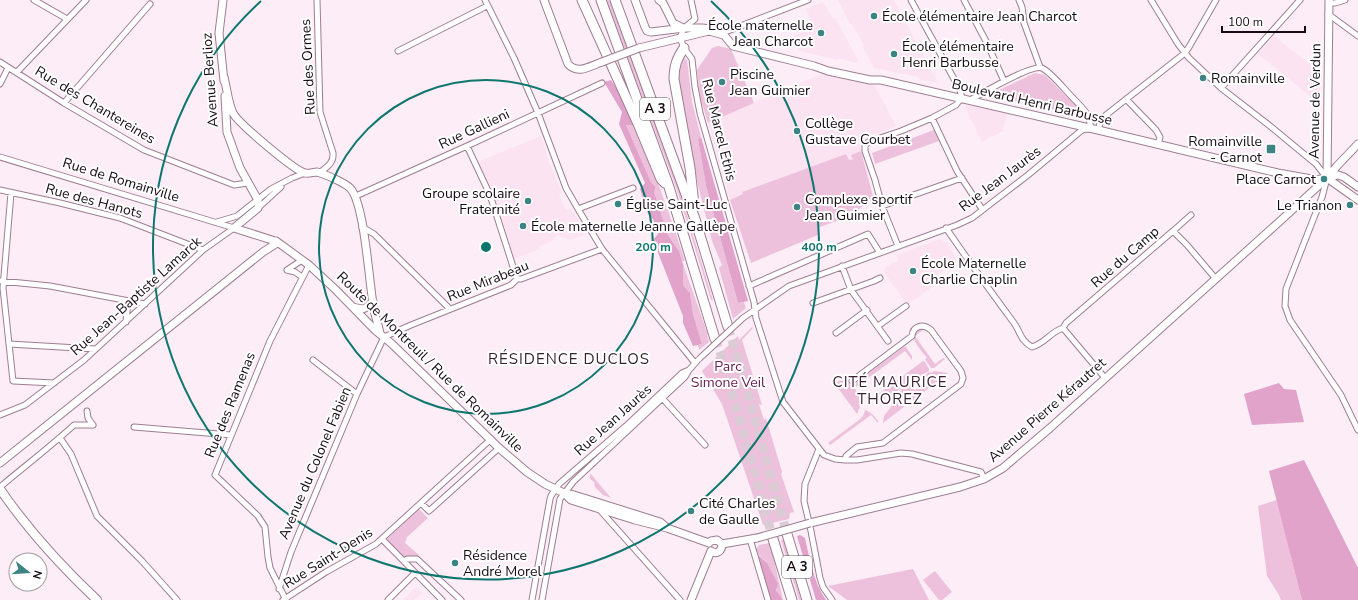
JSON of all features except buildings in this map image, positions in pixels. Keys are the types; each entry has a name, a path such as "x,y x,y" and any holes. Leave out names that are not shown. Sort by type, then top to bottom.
{"highway":[{"path":"582,0 661,179 670,187"},
{"name":"A 3","path":"601,0 670,187 716,339"},
{"name":"A 3","path":"615,0 695,219 728,327"},
{"path":"684,48 674,67 674,79 690,168 695,219"},
{"name":"A 3","path":"787,534 806,600"},
{"name":"A 3","path":"773,539 792,600"}],"main road":[{"name":"Avenue Berlioz","path":"223,0 219,33 224,77 227,132 248,183 258,200"},
{"name":"Boulevard Henri Barbusse","path":"544,0 568,64 570,67 579,70 643,47 709,32 724,35 733,46 870,80 881,80 1090,128 1099,127 1158,145 1278,173 1316,180 1338,175 1344,177 1358,187"},
{"path":"635,0 647,31 643,47"},
{"path":"659,0 663,3 673,23 684,28"},
{"name":"Avenue de Verdun","path":"1327,178 1329,1"},
{"path":"647,31 654,33 684,28 702,28 725,32 733,46"},
{"path":"224,77 230,105 238,120 282,159 305,173 319,173 345,184 356,196 373,300 382,335"},
{"path":"226,126 230,122 238,120"},
{"name":"Avenue Pierre Kérautret","path":"722,544 754,538 960,487 984,479 1003,468 1216,280 1327,178 1358,144"},
{"path":"1327,178 1358,200"},
{"path":"234,228 258,208 258,200"},
{"name":"Route de Montreuil / Rue de Romainville","path":"234,228 278,242 305,262 336,290 375,330 382,335 499,448 526,472 555,490 564,493"},
{"path":"0,463 263,252 278,242"},
{"path":"352,307 365,309 373,300"},
{"path":"0,488 23,521 46,548 97,600"},
{"path":"564,493 571,500 634,520 667,528 709,543"},
{"path":"564,493 660,522 667,528"},
{"path":"714,539 720,541 722,547 719,552 716,553 711,551 708,547 709,543 714,539"},
{"path":"691,600 711,551"}],"street":[{"path":"34,0 67,19"},
{"path":"16,72 86,0"},
{"name":"Rue des Ormes","path":"317,0 320,112 334,158 330,165 319,173"},
{"path":"485,0 514,58 538,113 566,188 602,249 697,361"},
{"path":"680,38 684,28 695,19 692,0"},
{"path":"725,32 808,0"},
{"path":"898,246 882,206 876,180 865,150 865,146 868,142 901,131 932,118 956,105 962,99 960,90 911,0"},
{"path":"964,0 987,43 1004,81"},
{"path":"1019,0 1022,7 1024,23 1040,67 1085,110 1091,121 1090,128"},
{"path":"1152,0 1185,53 1221,88 1316,164 1327,178 1325,190 1286,288 1285,306 1287,314 1341,395 1358,430"},
{"path":"1099,127 1106,115 1185,53 1216,0"},
{"path":"1221,88 1300,0"},
{"path":"1329,1 1335,3 1345,0"},
{"path":"64,103 150,4"},
{"path":"398,51 487,6"},
{"path":"1328,14 1358,36"},
{"name":"Rue Marcel Ethis","path":"680,38 684,48 692,59 700,113 749,286 756,318 783,402 819,449"},
{"name":"Rue des Chantereines","path":"0,62 64,103 144,150 234,184 248,183"},
{"path":"970,100 1004,81 1034,68 1040,67"},
{"path":"0,84 8,68"},
{"name":"Rue Gallieni","path":"356,196 602,83"},
{"path":"1126,99 1156,130 1160,137 1158,145"},
{"path":"932,118 954,165 982,209"},
{"name":"Rue Jean Jaurès","path":"564,493 573,482 685,378 689,370 697,361 743,318 789,286 972,218 1028,175 1082,130 1099,127"},
{"path":"467,146 490,196 517,279"},
{"name":"Rue de Romainville","path":"0,157 234,228"},
{"path":"216,222 237,216 271,190 305,173"},
{"path":"882,206 962,178"},
{"path":"258,208 286,182"},
{"path":"578,208 633,188"},
{"name":"Rue des Hanots","path":"0,190 120,218 203,250"},
{"path":"11,193 1,281 13,380 54,383"},
{"path":"1173,231 1190,215"},
{"path":"362,227 374,234 450,309"},
{"name":"Rue Jean-Baptiste Lamarck","path":"0,414 25,404 84,360 203,250 234,228"},
{"name":"Rue du Camp","path":"946,228 1015,325 1025,343 1032,347 1040,345 1056,330 1062,328 1173,231 1187,245 1216,280"},
{"path":"749,286 868,234 880,253"},
{"name":"Rue Mirabeau","path":"382,335 511,285 517,279 521,280 602,249"},
{"path":"302,277 295,272 287,270 305,262"},
{"name":"Rue des Ramenas","path":"279,589 270,568 265,527 258,516 215,475 270,341 302,277 305,262"},
{"path":"842,266 851,290 888,341"},
{"path":"814,303 880,278"},
{"path":"1,281 50,286 145,304"},
{"path":"126,322 128,301"},
{"path":"878,326 906,306"},
{"path":"836,333 866,310"},
{"path":"844,460 846,456 857,447 882,443 961,384 963,378 961,371 931,330 924,326 916,328 912,336 852,381"},
{"path":"1062,328 1105,378"},
{"name":"Avenue du Colonel Fabien","path":"279,589 290,552 382,335"},
{"path":"9,344 95,349"},
{"path":"81,349 84,360"},
{"path":"313,360 357,394"},
{"name":"Rue Jean Jaurès","path":"555,490 559,484 626,426 682,373 689,370"},
{"path":"663,399 705,445"},
{"path":"0,488 74,425 93,425 88,418 88,411"},
{"path":"134,427 231,435"},
{"path":"60,438 70,454 97,516 142,561 177,600"},
{"name":"Rue Saint-Denis","path":"285,600 326,572 358,555 382,539 491,439"},
{"path":"421,503 429,511 499,448"},
{"path":"832,600 823,587 820,578 810,523 804,501 805,484 819,449 824,455 835,459 844,460 858,460 901,453 912,454 981,472 984,479"},
{"path":"532,600 550,499 555,490"},
{"path":"542,600 560,499 564,493"},
{"path":"599,509 680,600"},
{"path":"754,538 768,600"},
{"path":"382,539 442,600"},
{"path":"404,561 411,558 417,559 461,600"},
{"path":"388,600 415,573"},
{"path":"279,589 285,600"}],"shaded area":[{"path":"838,0 894,0 938,83 919,79 919,77 874,68 863,47 864,45 852,24 850,24"},
{"name":"École maternelle Jean Charcot","path":"823,2 832,18 835,18 837,21 855,54 858,61 855,63 839,58 838,60 800,51 793,36 814,27 806,9"},
{"path":"1274,36 1321,73 1321,76 1319,77 1319,99 1321,99 1321,105 1258,54"},
{"name":"Collège Gustave Courbet","path":"827,72 873,82 896,126 868,137 863,137 859,141 861,151 851,155 854,159 849,161 846,154 742,192 743,194 730,200 708,122"},
{"path":"611,80 622,97 633,125 626,125 651,182 656,187 654,192 668,235 679,251 683,264 683,285 690,293 693,314 702,344 693,346 683,323 683,316 653,240 658,234 653,219 648,214 640,189 645,183 619,124 622,112 604,82"},
{"path":"975,106 1007,113 1003,131 982,142 965,107"},
{"name":"Groupe scolaire Fraternité","path":"541,136 549,162 562,193 559,195 566,210 572,209 586,234 571,240 556,235 554,240 539,246 540,249 513,259 501,227 498,211 490,186 478,162"},
{"path":"701,137 748,301 738,303 706,186 698,139"},
{"name":"École Maternelle Charlie Chaplin","path":"940,239 948,242 958,260 933,278 937,283 907,305 884,272 884,269 899,261 896,255"},
{"path":"1279,383 1284,389 1296,390 1304,422 1252,425 1244,394"},
{"path":"1304,460 1358,568 1358,600 1302,600 1269,471"},
{"path":"800,535 805,538 815,578 826,600 816,600 797,536"},
{"path":"758,555 767,563 778,584 776,590 783,600 771,600"},
{"path":"416,587 422,593 414,600 403,600"}],"green space":[{"path":"606,0 609,0 657,125 679,189 713,300 711,300 677,190"},
{"name":"Piscine Jean Guimier","path":"718,46 731,49 754,103 708,123 700,97 697,70 712,48"},
{"path":"685,58 687,60 692,102 701,137 698,139 706,186 738,303 744,302 746,308 733,319 719,268 722,265 712,241 698,185 681,98 678,75 683,59"},
{"path":"1035,73 1045,75 1076,106 1071,114 996,96 995,93 997,91"},
{"path":"626,125 633,125 648,158 685,261 682,261 679,251 668,235 654,192 656,187 651,182"},
{"path":"934,130 939,141 875,164 872,153"},
{"name":"Complexe sportif Jean Guimier","path":"861,151 873,196 853,215 817,228 820,234 751,263 730,200 743,194 742,192 846,154 849,160 854,159 851,155"},
{"path":"683,264 708,335 709,342 699,350 698,345 702,344 693,314 690,293 683,285"},
{"name":"Parc Simone Veil","path":"752,327 753,328 742,340 762,405 759,404 764,420 766,418 782,472 781,474 794,512 790,513 789,519 763,525 722,404 702,371 738,336 739,340"},
{"path":"921,328 923,330 915,336 935,364 943,358 945,359 934,368 931,368 925,359 927,358 917,345 914,338 915,331"},
{"path":"905,346 912,356 912,360 905,351 856,387 855,383"},
{"path":"923,361 925,362 929,371 904,385 894,394 885,397 881,402 869,402 869,401"},
{"path":"934,371 948,373 883,423 884,416 902,389 911,384 914,390 921,388 923,385 920,379 929,372 932,373"},
{"path":"846,376 863,400 857,414 835,384"},
{"path":"865,410 874,416 878,423 871,415 830,445 828,443 859,420 863,416"},
{"path":"590,473 611,498 603,495 595,487 594,482 590,479"},
{"path":"1277,500 1302,600 1281,600 1267,576 1258,506"},
{"path":"419,509 428,518 407,537 405,543 419,555 417,558 410,556 403,557 387,541 387,539"},
{"path":"781,540 784,540 801,600 799,600"},
{"path":"770,543 783,600 778,592 767,564 756,549 759,545"},
{"path":"913,569 929,600 847,600 828,586"},
{"path":"935,571 952,592 942,600 939,600 923,580"}],"tunnel":[{"path":"728,327 787,534"},
{"path":"715,339 724,363 773,539"}],"place":[{"name":"École élémentaire Jean Charcot","path":"874,16"},
{"name":"École maternelle Jean Charcot","path":"821,33"},
{"name":"École élémentaire Henri Barbusse","path":"894,54"},
{"name":"Romainville","path":"1203,78"},
{"name":"Piscine Jean Guimier","path":"722,82"},
{"name":"Collège Gustave Courbet","path":"797,131"},
{"name":"Romainville - Carnot","path":"1271,149"},
{"name":"Place Carnot","path":"1324,179"},
{"name":"Groupe scolaire Fraternité","path":"528,201"},
{"name":"Église Saint-Luc","path":"618,204"},
{"name":"Le Trianon","path":"1350,205"},
{"name":"Complexe sportif Jean Guimier","path":"797,207"},
{"name":"École maternelle Jeanne Gallèpe","path":"523,226"},
{"name":"École Maternelle Charlie Chaplin","path":"913,271"},
{"name":"Cité Charles de Gaulle","path":"691,511"},
{"name":"Résidence André Morel","path":"455,563"}],"district":[{"name":"RÉSIDENCE DUCLOS","path":"569,359"},
{"name":"CITÉ MAURICE THOREZ","path":"890,390"}]}
